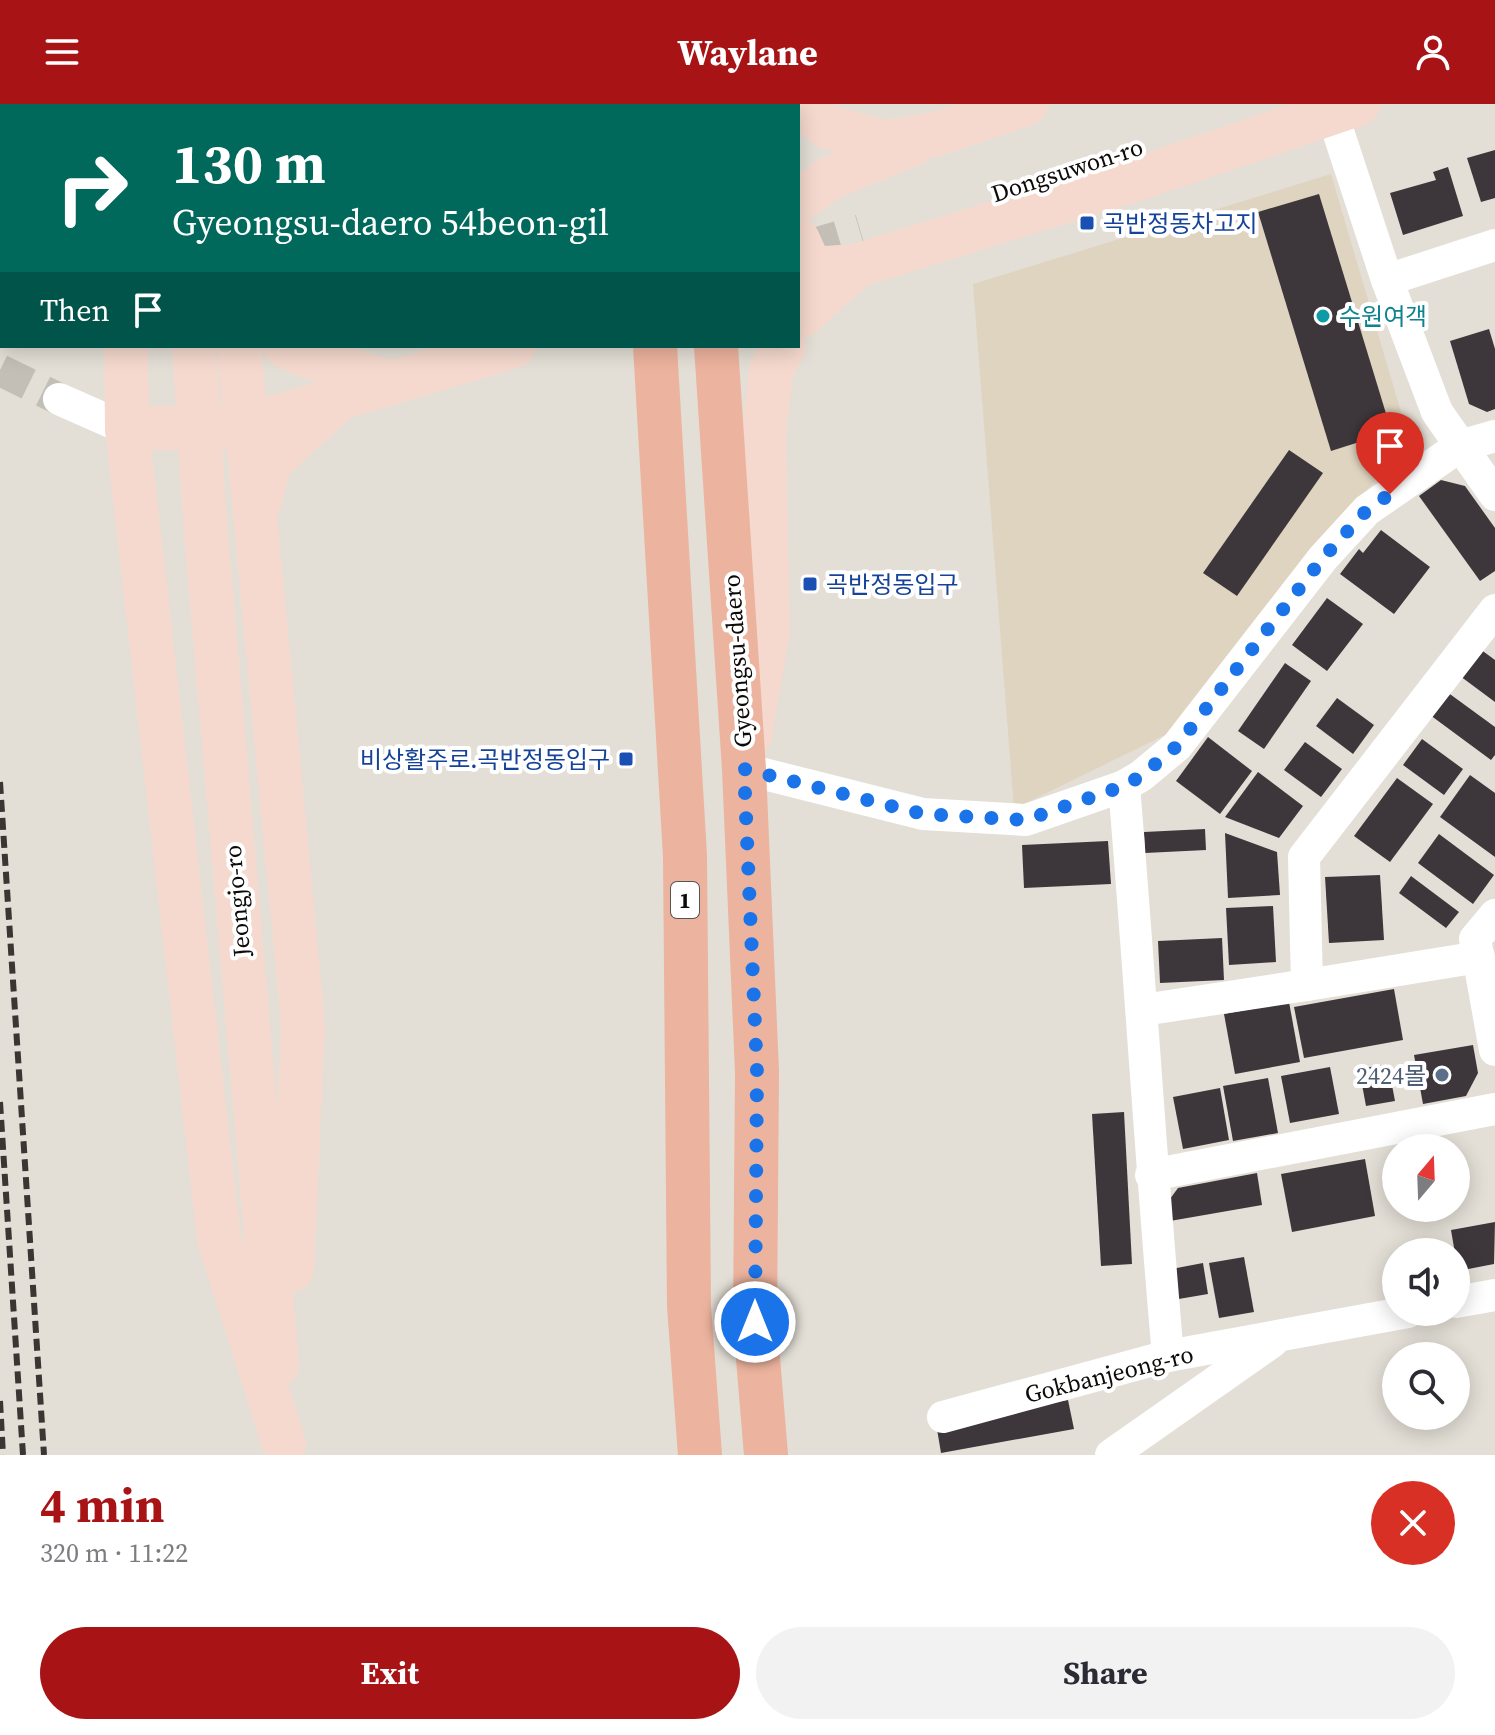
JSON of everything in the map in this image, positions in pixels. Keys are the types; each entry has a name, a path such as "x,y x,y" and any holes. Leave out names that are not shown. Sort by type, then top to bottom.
{"main road":[{"name":"1","path":"655,348 685,856 689,1306 700,1455"},
{"name":"Gyeongsu-daero","path":"716,348 744,769 757,1072 755,1322 766,1455"}],"street":[{"path":"800,200 830,178 937,134 1026,104"},
{"name":"Dongsuwon-ro","path":"859,251 1272,104"},
{"path":"800,106 828,127 882,142 937,134"},
{"path":"800,244 811,269 859,251 1149,175 1345,108 1387,280 1437,412 1495,495"},
{"path":"1387,280 1495,245"},
{"path":"800,316 859,251"},
{"path":"126,348 127,429 219,1239 284,1450"},
{"path":"239,348 303,1025 284,1450"},
{"path":"289,348 392,383"},
{"path":"59,399 127,429 246,426 507,348"},
{"path":"783,348 771,370 764,435 768,631 744,769 923,814 1026,820 1124,786 1141,776 1177,746 1323,558 1367,510 1460,446 1495,436"},
{"name":"Jeongjo-ro","path":"194,353 205,522 284,1450"},
{"path":"255,521 270,462 338,399"},
{"path":"1307,985 1304,857 1495,610"},
{"path":"1124,786 1143,1010 1151,1175 1168,1356"},
{"path":"1495,915 1475,939 1495,1050"},
{"path":"1143,1010 1479,957"},
{"path":"1151,1175 1495,1109"},
{"path":"1470,1299 1495,1295"},
{"name":"Gokbanjeong-ro","path":"943,1417 1168,1356 1382,1317"},
{"name":"Gokbanjeong-ro","path":"1111,1455 1278,1338"}],"shaded area":[{"path":"1331,174 1409,439 1169,733 1014,809 973,284"}],"building":[{"path":"1495,150 1495,198 1481,202 1467,158"},
{"path":"1448,167 1463,216 1403,235 1390,193 1436,180 1433,172"},
{"name":"수원여객","path":"1319,194 1388,420 1375,437 1331,451 1258,212"},
{"path":"1489,329 1495,349 1495,409 1487,412 1469,404 1450,341"},
{"path":"1289,450 1323,473 1237,596 1203,573"},
{"path":"1441,480 1465,486 1495,528 1495,571 1480,581 1419,496"},
{"path":"1381,530 1430,567 1394,614 1340,574 1359,549 1363,553"},
{"path":"1327,598 1363,624 1327,671 1292,645"},
{"path":"1480,649 1495,660 1495,702 1460,676"},
{"path":"1285,663 1311,681 1264,749 1238,731"},
{"path":"1443,689 1495,727 1495,755 1491,760 1426,712"},
{"path":"1337,698 1374,725 1353,754 1316,726"},
{"path":"1208,737 1252,771 1220,814 1176,781"},
{"path":"1422,739 1463,769 1444,795 1403,765"},
{"path":"1305,742 1342,769 1321,797 1284,770"},
{"path":"1258,772 1303,806 1279,838 1225,817"},
{"path":"1470,775 1495,793 1495,857 1440,817"},
{"path":"1397,778 1433,804 1390,862 1354,836"},
{"path":"1205,829 1206,850 1145,853 1144,832"},
{"path":"1225,833 1277,852 1280,895 1228,898"},
{"path":"1439,834 1494,875 1473,904 1418,863"},
{"path":"1108,841 1111,884 1024,888 1022,845"},
{"path":"1380,875 1384,940 1329,943 1325,877"},
{"path":"1411,876 1459,912 1446,928 1399,893"},
{"path":"1273,906 1276,962 1229,965 1226,908"},
{"path":"1222,938 1224,980 1160,983 1158,941"},
{"path":"1394,989 1403,1040 1304,1058 1294,1007"},
{"path":"1289,1002 1300,1062 1235,1074 1224,1014"},
{"path":"1473,1045 1478,1073 1466,1096 1423,1104 1414,1055"},
{"path":"1388,1064 1395,1101 1366,1106 1359,1069"},
{"path":"1330,1067 1339,1114 1290,1123 1281,1076"},
{"path":"1268,1078 1278,1133 1233,1141 1223,1086"},
{"path":"1220,1088 1229,1140 1183,1149 1173,1097"},
{"path":"1124,1112 1132,1264 1101,1266 1092,1114"},
{"path":"1365,1159 1375,1216 1292,1232 1281,1174"},
{"path":"1257,1173 1262,1205 1170,1221 1167,1203 1178,1188"},
{"path":"1495,1222 1494,1264 1470,1269 1470,1238 1452,1238 1451,1230"},
{"path":"1244,1257 1254,1312 1219,1318 1209,1263"},
{"path":"1203,1263 1208,1294 1167,1301 1161,1271"},
{"path":"1068,1400 1074,1429 941,1453 936,1423"}],"tunnel":[{"path":"800,254 862,236"},
{"path":"0,370 59,399"}],"railway":[{"path":"0,782 44,1455"},
{"path":"0,1102 23,1455"},
{"path":"0,1401 3,1455"}],"place":[{"name":"곡반정동차고지","path":"1087,223"},
{"name":"수원여객","path":"1323,316"},
{"name":"곡반정동입구","path":"810,584"},
{"name":"비상활주로.곡반정동입구","path":"626,759"},
{"name":"2424몰","path":"1442,1075"}],"route":[{"path":"755,1322 757,1072 744,769 923,814 1026,820 1124,786 1177,746 1323,558 1367,510 1390,494"}]}
